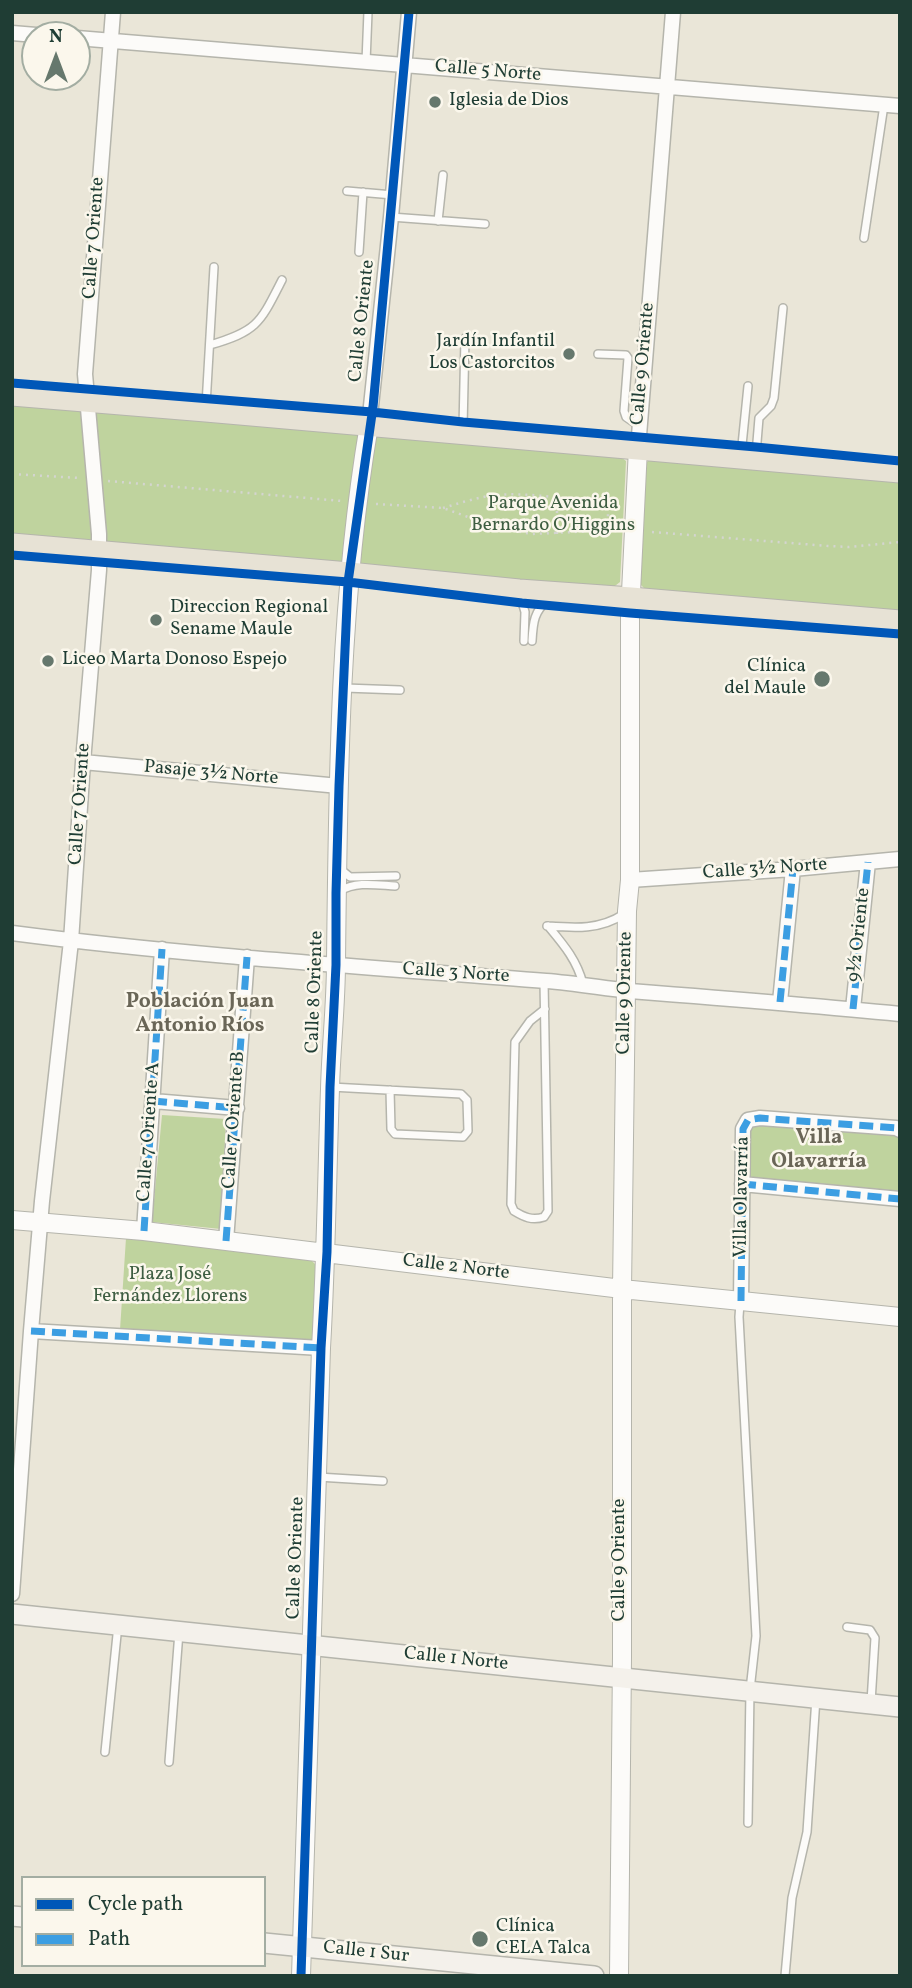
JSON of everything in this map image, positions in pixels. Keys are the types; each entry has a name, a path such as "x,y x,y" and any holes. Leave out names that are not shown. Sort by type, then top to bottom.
{"main road":[{"path":"12,394 462,433 639,437 748,458 900,471"},
{"path":"12,545 900,622"},
{"name":"Calle 1 Norte","path":"12,1614 900,1707"},
{"name":"Calle 1 Sur","path":"266,1943 594,1976"}],"street":[{"name":"Calle 7 Oriente","path":"12,1594 31,1331 71,941 100,552 85,374 113,12"},
{"name":"Calle 8 Oriente","path":"301,1976 321,1348 327,1252 339,786 349,574 369,425 409,12"},
{"name":"Calle 9 Oriente","path":"619,1976 622,1289 631,599 639,437 673,12"},
{"name":"Calle 5 Norte","path":"91,39 900,106"},
{"name":"Pasaje 3½ Norte","path":"83,762 339,786"},
{"name":"Calle 3½ Norte","path":"629,880 900,859"},
{"name":"9½ Oriente","path":"853,1009 868,862"},
{"path":"780,1002 793,869"},
{"name":"Calle 3 Norte","path":"12,933 71,941 900,1014"},
{"name":"Calle 7 Oriente A","path":"144,1231 162,949"},
{"name":"Calle 7 Oriente B","path":"226,1241 247,957"},
{"path":"153,1101 237,1108"},
{"name":"Villa Olavarría","path":"741,1301 743,1129 748,1120 760,1118 900,1130"},
{"path":"742,1184 900,1199"},
{"name":"Calle 2 Norte","path":"12,1220 144,1231 622,1289 900,1317"},
{"path":"31,1331 321,1348"}],"lane":[{"path":"366,62 368,12"},
{"path":"864,238 884,105"},
{"path":"438,221 443,175"},
{"path":"346,191 393,195"},
{"path":"359,252 363,192"},
{"path":"391,217 485,224"},
{"path":"206,410 214,267"},
{"path":"209,345 232,339 264,317 282,280"},
{"path":"748,458 759,418 771,406 774,398 783,308"},
{"path":"462,433 466,338"},
{"path":"598,354 626,355 628,358 624,411 639,437"},
{"path":"748,386 748,458"},
{"path":"519,591 525,612 528,641 536,612 555,594"},
{"path":"343,688 400,690"},
{"path":"337,866 350,877 396,876"},
{"path":"336,893 358,884 395,886"},
{"path":"583,984 580,971 570,952 547,926 602,926 627,911"},
{"path":"544,981 545,1009 548,1211 544,1217 530,1219 514,1211 511,1204 515,1042 530,1021 545,1009"},
{"path":"330,1087 390,1090 461,1094 467,1100 468,1131 463,1137 395,1134 391,1129 390,1090"},
{"path":"741,1301 756,1636 750,1690 748,1823"},
{"path":"317,1477 383,1480"},
{"path":"105,1752 118,1625"},
{"path":"847,1627 870,1630 875,1638 870,1703"},
{"path":"169,1762 179,1631"},
{"path":"785,1976 792,1898 807,1832 816,1698"}],"path":[{"path":"12,474 443,508 513,531 556,534 634,531 828,546 900,542"},
{"path":"443,508 496,495 532,495 605,504 608,511 608,530"},
{"path":"556,534 557,499"}],"green space":[{"name":"Parque Avenida Bernardo O'Higgins","path":"12,402 617,454 626,461 620,582 611,589 12,536"},
{"name":"Parque Avenida Bernardo O'Higgins","path":"652,457 900,480 900,613 649,593 640,584 645,464"},
{"path":"162,1115 226,1119 221,1229 152,1222"},
{"path":"750,1124 900,1134 900,1191 748,1177"},
{"name":"Plaza José Fernández Llorens","path":"126,1238 307,1256 316,1265 316,1340 120,1330"}],"marked path":[{"path":"853,1009 868,862"},
{"path":"780,1002 793,869"},
{"path":"144,1231 162,949"},
{"path":"226,1241 247,957"},
{"path":"153,1101 237,1108"},
{"path":"741,1301 743,1129 748,1120 760,1118 900,1130"},
{"path":"742,1184 900,1199"},
{"path":"31,1331 321,1348"}],"cycle path":[{"path":"301,1976 321,1348 327,1252 339,786 348,582 373,407 409,12"},
{"path":"12,383 372,412 900,461"},
{"path":"12,555 348,582 630,613 900,634"}],"place":[{"name":"Iglesia de Dios","path":"435,102"},
{"name":"Jardín Infantil Los Castorcitos","path":"569,354"},
{"name":"Direccion Regional Sename Maule","path":"156,620"},
{"name":"Liceo Marta Donoso Espejo","path":"48,661"},
{"name":"Clínica del Maule","path":"822,679"},
{"name":"Clínica CELA Talca","path":"480,1939"}],"district":[{"name":"Población Juan Antonio Ríos","path":"200,1015"},
{"name":"Villa Olavarría","path":"819,1151"}]}
